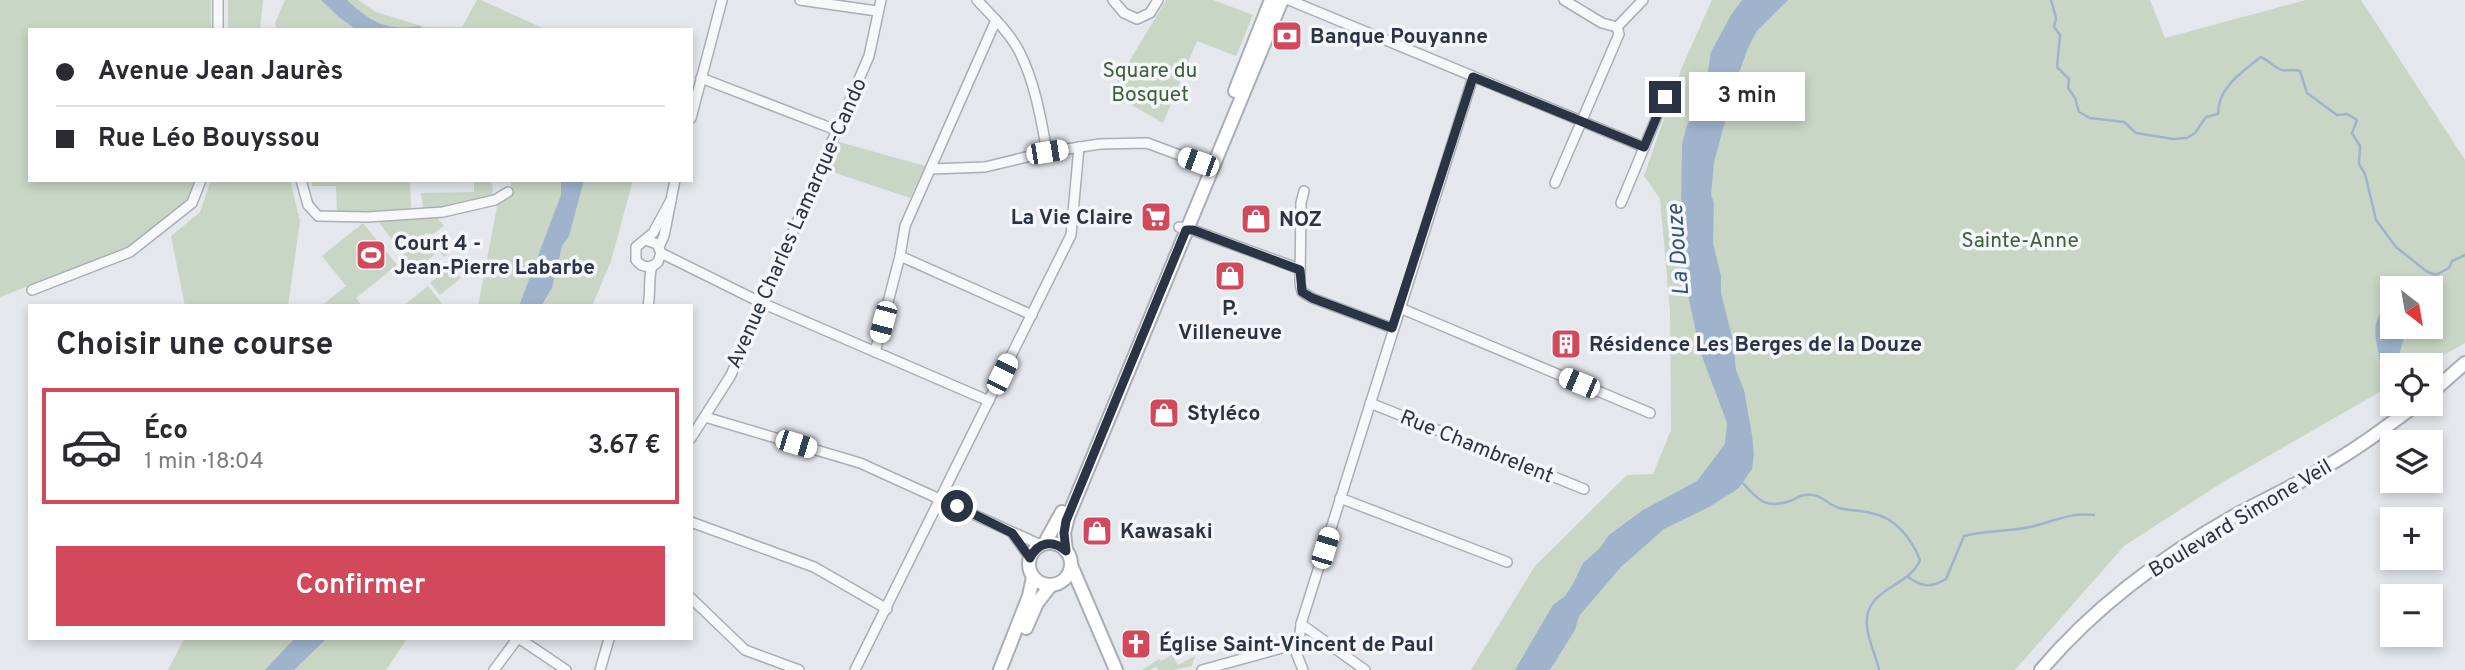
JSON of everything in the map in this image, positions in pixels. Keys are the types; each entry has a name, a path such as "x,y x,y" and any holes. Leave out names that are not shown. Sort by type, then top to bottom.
{"main road":[{"path":"1116,670 1104,637 1084,600 1066,551 1066,521 1208,166 1271,0"},
{"path":"1208,166 1282,0"},
{"path":"1084,600 1070,589 1041,583 1033,577 1030,558 1044,544 1060,517 1183,229"},
{"path":"2443,382 2465,363"},
{"name":"Boulevard Simone Veil","path":"2041,670 2100,609 2150,570 2236,515 2321,470 2400,416"},
{"path":"1044,544 1058,544 1066,551"},
{"path":"1009,670 1037,603 1068,575 1071,565"},
{"path":"1000,670 1029,596 1033,577"}],"street":[{"path":"218,0 218,28"},
{"path":"693,110 722,0"},
{"path":"800,0 877,11"},
{"name":"Avenue Charles Lamarque-Cando","path":"693,435 731,374 869,56 881,0"},
{"path":"977,0 996,20 1019,52 1028,73 1047,152"},
{"path":"1113,0 1124,13 1136,19 1150,13 1158,0"},
{"path":"1289,0 1644,147"},
{"path":"1564,0 1602,23 1617,27"},
{"path":"1617,27 1643,0"},
{"path":"875,352 905,226 996,20"},
{"path":"1555,183 1619,34 1617,27"},
{"path":"1206,670 1293,645 1301,629 1392,328 1473,77"},
{"path":"701,78 836,130"},
{"path":"1621,203 1665,97"},
{"path":"931,169 985,167 1047,152 1100,144 1147,144 1208,166"},
{"path":"855,670 1073,229 1079,147"},
{"path":"33,290 130,252 192,203 200,182"},
{"path":"302,182 308,205 317,216 368,217 443,212 495,200 508,191"},
{"path":"671,200 653,233 635,247 634,256 642,266 652,266 659,262 676,182"},
{"path":"1304,191 1301,203 1302,292 1392,328"},
{"path":"1183,229 1193,230 1300,270"},
{"path":"646,240 654,241 660,250 761,303 989,401"},
{"path":"900,256 1032,315"},
{"path":"648,304 652,266"},
{"path":"1399,308 1650,413"},
{"name":"Rue Chambrelent","path":"1370,403 1584,489"},
{"path":"705,417 860,463 1012,533 1044,544"},
{"path":"1340,498 1507,562"},
{"path":"693,523 814,567 887,609"},
{"path":"1012,533 1030,558"},
{"path":"693,600 745,650 799,670"},
{"path":"1301,629 1365,670"},
{"path":"494,670 518,640"},
{"path":"521,640 566,670"},
{"path":"600,670 609,640"},
{"path":"1293,645 1303,670"}],"green space":[{"path":"0,0 211,0 211,28 28,28 28,182 194,182 188,198 178,208 126,248 0,297"},
{"path":"228,0 263,0 260,28 228,28"},
{"path":"285,0 358,0 376,12 425,27 462,27 477,0 481,0 543,28 276,28 275,23"},
{"name":"Square du Bosquet","path":"1166,0 1213,0 1253,15 1236,56 1197,41 1163,123 1123,100 1114,87"},
{"name":"Sainte-Anne","path":"1712,0 2150,0 2165,38 2306,0 2361,0 2465,160 2465,343 2443,356 2443,353 2380,353 2380,392 2223,482 2124,546 2015,670 1471,670 1535,566 1627,475 1653,474 1671,430 1670,310 1660,199 1644,176 1682,67"},
{"path":"839,142 925,166 910,198 827,170"},
{"path":"210,182 290,182 300,221 288,304 185,304 171,236 200,212"},
{"path":"312,182 410,182 411,209 337,213 336,186 312,186"},
{"path":"474,182 491,182 493,198 442,208 423,208 421,193 474,192"},
{"path":"511,182 632,182 611,261 593,304 478,304 497,207 511,187"},
{"path":"436,216 444,226 433,234 426,233 402,253 378,221 380,218"},
{"path":"363,223 397,265 356,298 360,304 324,304 346,286 322,256"},
{"path":"428,236 436,239 448,254 444,257 439,251 416,270 403,255 416,246 420,247 418,243"},
{"path":"451,266 461,278 440,295 430,283"},
{"path":"428,286 442,304 406,304"},
{"path":"183,640 406,640 386,670 168,670"},
{"path":"1172,655 1178,665 1195,656 1192,666 1174,670 1159,670 1156,667 1142,670 1159,659 1161,661"}],"water":[{"path":"321,0 347,0 380,24 421,28 354,28"},
{"path":"1742,0 1788,0 1757,31 1748,48 1714,162 1711,195 1714,203 1713,243 1721,276 1721,293 1733,341 1736,370 1744,390 1752,435 1752,469 1739,488 1709,507 1664,529 1621,567 1579,616 1575,630 1550,670 1515,670 1553,605 1565,596 1583,563 1599,549 1609,535 1643,510 1697,481 1725,444 1727,423 1700,351 1688,295 1681,213 1682,144 1687,125 1705,90 1711,52"},
{"path":"561,182 583,182 569,236 562,246 552,288 542,304 520,304 561,195"},
{"path":"2380,314 2380,340 2403,340 2400,353 2380,353 2380,362 2376,334"},
{"path":"293,640 325,640 294,670 265,670"}],"waterway":[{"path":"2051,0 2056,18 2054,27 2060,35 2057,67 2069,79 2068,88 2075,98 2079,112 2090,118 2124,122 2136,133 2173,139 2187,138 2195,133 2206,117 2218,114 2226,89 2237,76 2261,57 2279,69 2300,71 2307,93 2337,115 2347,114 2357,120 2352,133 2360,146 2359,164 2365,174 2376,220 2396,247 2426,271 2436,275 2449,268 2452,261 2465,255"},
{"path":"1741,481 1767,503 1781,503 1811,495 1839,508 1880,515 1902,530 1920,560 1907,577 1879,596 1868,613 1868,632 1879,670"},
{"path":"1908,577 1927,585 1946,579 1964,536 2022,529 2069,516 2094,515"}],"place":[{"name":"Banque Pouyanne","path":"1287,36"},
{"name":"La Vie Claire","path":"1156,217"},
{"name":"NOZ","path":"1256,219"},
{"name":"Court 4 - Jean-Pierre Labarbe","path":"371,255"},
{"name":"P. Villeneuve","path":"1230,276"},
{"name":"Résidence Les Berges de la Douze","path":"1566,344"},
{"name":"Styléco","path":"1164,413"},
{"name":"Kawasaki","path":"1097,531"},
{"name":"Église Saint-Vincent de Paul","path":"1136,644"}],"route":[{"path":"957,506 1012,533 1030,558 1036,548 1047,543 1058,544 1066,551 1066,521 1186,230 1193,230 1300,270 1302,292 1392,328 1473,77 1644,147 1665,97"}],"water label":[{"name":"La Douze","path":"1677,250"}]}
